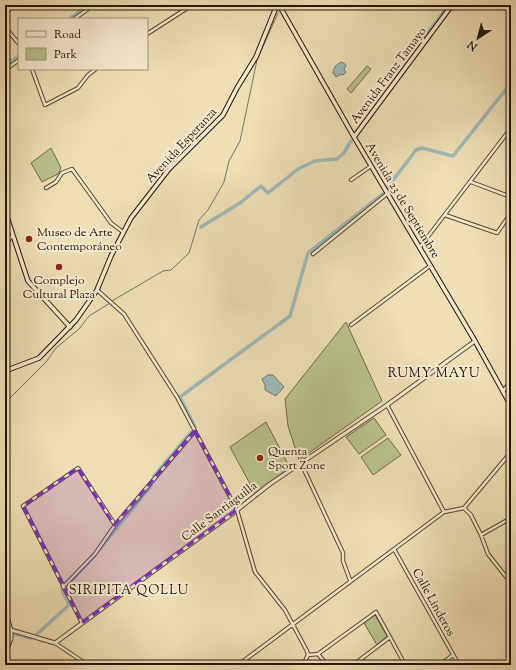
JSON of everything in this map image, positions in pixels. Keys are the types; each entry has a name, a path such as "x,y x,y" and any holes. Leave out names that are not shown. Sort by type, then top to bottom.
{"main road":[{"name":"Avenida 23 de Septiembre","path":"278,5 371,166 475,341 511,406"},
{"name":"Avenida Esperanza","path":"5,371 35,361 70,327 98,290 123,232 131,218 169,169 223,115 236,88 256,57 278,5"},
{"name":"Avenida Franz Tamayo","path":"354,137 452,5"},
{"path":"5,211 28,281 70,327"}],"street":[{"path":"5,10 9,5"},
{"path":"75,18 94,5"},
{"path":"148,33 189,7"},
{"path":"5,27 18,43"},
{"path":"5,70 18,61"},
{"path":"32,70 45,105 78,88 88,75 95,70"},
{"path":"420,247 511,128"},
{"path":"351,180 371,166"},
{"path":"46,188 56,182 62,173 72,169 111,223 123,232"},
{"path":"471,182 511,197"},
{"path":"313,254 388,193"},
{"path":"445,215 497,234 511,213"},
{"path":"5,245 13,234"},
{"path":"351,325 430,266"},
{"path":"98,290 113,302 124,314 177,397 237,510 255,572 285,610 308,655"},
{"name":"Calle Santiaguilla","path":"55,643 301,463 387,405 475,341"},
{"path":"503,391 511,382"},
{"path":"387,405 444,512"},
{"path":"64,587 95,554 115,525 195,431"},
{"path":"238,665 350,580 444,512 464,508 511,452"},
{"path":"301,463 343,553 342,561 350,580"},
{"path":"82,622 24,506 78,468 115,525"},
{"path":"464,508 471,515 488,554 511,583"},
{"path":"481,535 511,518"},
{"name":"Calle Linderos","path":"394,548 459,665"},
{"path":"5,606 11,630 11,640 5,653"},
{"path":"308,655 318,654 376,612 402,659"},
{"path":"11,630 55,643 88,665"},
{"path":"353,665 390,637"},
{"path":"318,654 327,665"},
{"path":"303,665 308,655"},
{"path":"440,665 454,656"},
{"path":"5,660 10,665"}],"highlighted area":[{"path":"195,431 237,510 82,623 23,506 78,468 114,525"}],"green space":[{"path":"367,66 371,69 351,93 347,89"},
{"path":"51,148 61,168 58,174 42,182 31,163"},
{"path":"346,322 382,401 299,460 288,426 285,399"},
{"path":"374,418 386,435 359,454 346,437"},
{"name":"Quenta Sport Zone","path":"266,422 290,468 255,493 230,447"},
{"path":"388,438 401,455 373,475 361,457"},
{"path":"375,615 387,636 377,645 364,623"}],"water":[{"path":"342,62 346,65 344,70 346,72 343,75 341,74 336,77 333,73 334,69"},
{"path":"268,375 273,375 284,387 276,396 265,390 265,385 262,379"}],"waterway":[{"path":"72,18 89,5"},
{"path":"423,39 449,5"},
{"path":"112,301 163,271 171,270 189,253 199,220 208,210 224,182 229,161 240,141 257,60 278,13"},
{"path":"5,67 18,58"},
{"path":"387,188 416,150 422,148 453,156 511,83"},
{"path":"201,227 240,203 261,186 268,193 298,169 315,161 337,159 344,153 351,141"},
{"path":"195,427 180,397 290,316 308,253 383,194"},
{"path":"5,403 46,362 56,348 79,329 89,316 110,303"},
{"path":"154,476 191,432"},
{"path":"99,550 151,486"},
{"path":"65,588 94,556"},
{"path":"36,635 69,605 62,590"},
{"path":"15,634 31,638"},
{"path":"5,643 8,635"}],"place":[{"name":"Museo de Arte Contemporáneo","path":"29,239"},
{"name":"Complejo Cultural Plaza","path":"59,267"},
{"name":"Quenta Sport Zone","path":"260,458"}],"district":[{"name":"RUMY MAYU","path":"434,372"},
{"name":"SIRIPITA QOLLU","path":"129,589"}]}
